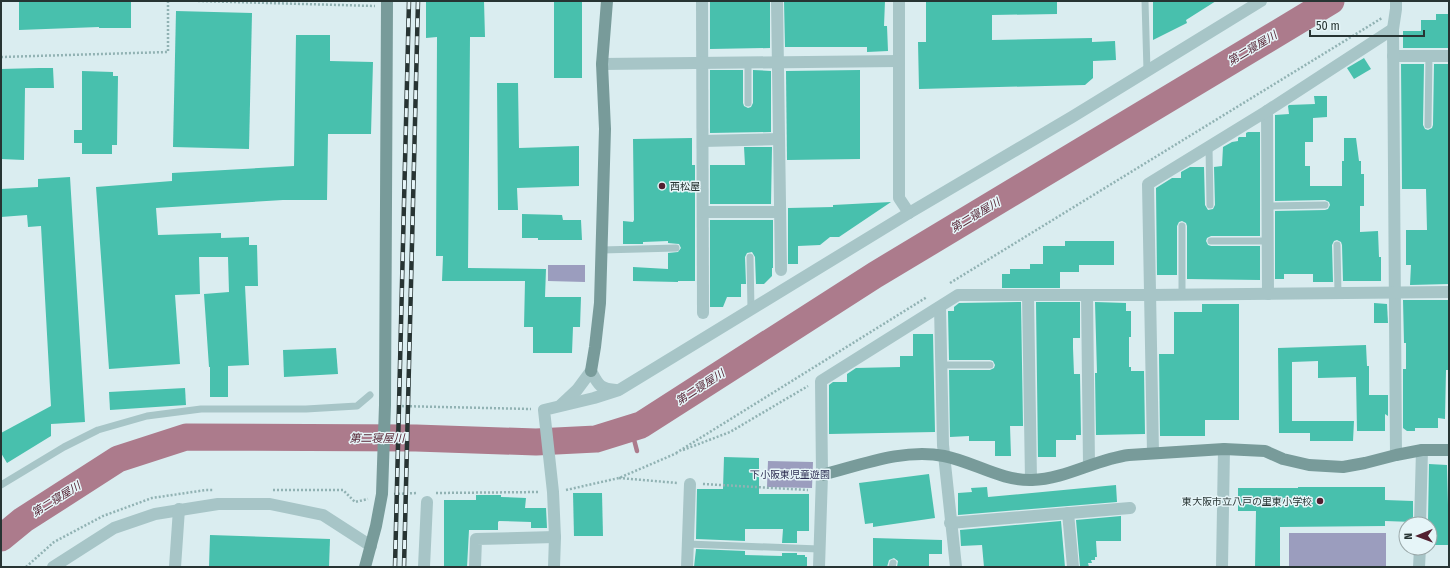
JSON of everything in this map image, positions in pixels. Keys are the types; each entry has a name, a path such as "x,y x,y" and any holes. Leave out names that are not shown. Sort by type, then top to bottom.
{"street":[{"path":"365,567 382,494 385,405 387,1"},
{"path":"560,406 577,390 591,371 595,348 600,303 602,250 605,129 602,64 607,1"},
{"path":"702,1 703,313"},
{"path":"777,1 781,270"},
{"path":"899,1 900,198 909,213"},
{"path":"554,567 553,492 544,410 594,398 619,390 909,213 1072,118 1261,1"},
{"path":"1396,5 1392,29 1396,455"},
{"path":"1153,453 1148,184 1268,110 1392,29"},
{"path":"1393,56 1449,56"},
{"path":"602,64 899,61"},
{"path":"1268,110 1268,294"},
{"path":"703,141 779,140"},
{"path":"703,212 780,212"},
{"path":"819,567 820,491 822,475 821,381 958,295 1182,295 1449,292"},
{"path":"1028,295 1031,480"},
{"path":"1087,295 1089,465"},
{"path":"940,307 944,456 950,523 956,567"},
{"path":"591,371 599,386 606,390 619,390"},
{"path":"1222,567 1224,449"},
{"path":"822,475 902,455 928,454 944,456 964,461 999,476 1031,480 1052,478 1114,457 1153,453 1224,449 1265,451 1283,459 1309,465 1343,467 1422,450 1449,450"},
{"path":"1420,516 1422,450"},
{"path":"687,567 690,484"},
{"path":"424,567 425,496"},
{"path":"53,567 114,528 155,514 218,504 270,504 323,515 371,546"},
{"path":"950,523 1130,508"},
{"path":"175,567 179,509"},
{"path":"1068,513 1073,567"},
{"path":"475,567 476,539 554,537"},
{"path":"1419,567 1420,556"}],"lane":[{"path":"1145,1 1147,71"},
{"path":"1428,125 1430,56"},
{"path":"748,63 748,103"},
{"path":"1209,146 1210,205"},
{"path":"1268,206 1325,206"},
{"path":"1182,226 1182,295"},
{"path":"1211,241 1268,241"},
{"path":"1337,245 1338,294"},
{"path":"602,250 676,248"},
{"path":"750,257 751,309"},
{"path":"941,365 990,365"},
{"path":"1,485 64,447 98,430 147,416 201,409 306,409 356,406 370,395"},
{"path":"688,544 820,549"}],"path":[{"path":"1,57 168,52 168,1"},
{"path":"198,1 376,6"},
{"path":"944,286 1396,5"},
{"path":"676,453 931,294"},
{"path":"382,494 425,496 553,492 619,478 676,453 730,432 806,386 821,381"},
{"path":"385,405 544,410"},
{"path":"619,478 690,484 820,491"}],"green space":[{"path":"548,265 585,265 585,282 548,281"},
{"name":"下小阪東児童遊園","path":"768,461 813,462 812,488 767,487"},
{"path":"1289,533 1386,533 1386,567 1289,567"}],"building":[{"path":"19,1 131,1 131,28 99,27 19,30"},
{"path":"426,1 484,1 485,37 470,37 468,268 546,269 545,297 581,297 580,327 573,327 572,353 533,353 533,327 524,327 525,281 442,281 443,256 436,256 437,37 426,38"},
{"path":"554,1 582,1 582,78 554,78"},
{"path":"710,1 770,1 770,48 710,49"},
{"path":"784,1 885,1 884,26 887,26 888,51 867,52 867,47 785,47"},
{"path":"926,1 1057,1 1057,14 992,15 992,40 1092,38 1092,42 1115,41 1116,60 1093,61 1093,78 1085,85 919,89 918,42 926,42"},
{"path":"1153,1 1216,1 1186,20 1187,23 1153,40"},
{"path":"176,11 252,13 249,149 173,147"},
{"path":"1436,14 1449,14 1449,48 1403,48 1403,31 1421,31 1421,20 1436,20"},
{"path":"296,35 330,35 330,61 373,62 371,134 328,134 327,200 283,200 156,208 158,235 221,233 221,238 249,237 249,245 257,245 258,286 245,286 249,365 228,366 228,397 210,397 210,367 204,294 229,292 228,257 199,257 200,294 175,295 180,364 109,369 96,187 172,181 172,173 294,166"},
{"path":"1364,58 1371,69 1354,79 1347,68"},
{"path":"1401,64 1424,64 1423,125 1425,129 1428,130 1432,128 1433,125 1434,64 1449,64 1449,284 1410,285 1411,265 1406,265 1406,230 1427,230 1426,189 1402,189"},
{"path":"53,68 54,88 25,88 24,160 1,159 1,69"},
{"path":"710,70 743,70 743,103 744,106 748,108 751,107 753,103 753,70 771,71 771,132 710,133"},
{"path":"860,70 860,159 787,160 786,71"},
{"path":"82,71 113,72 113,76 118,76 117,145 112,145 112,154 82,154 82,143 74,143 74,130 82,130"},
{"path":"497,83 518,83 519,148 579,146 579,186 517,188 518,210 498,210"},
{"path":"1314,96 1327,96 1327,117 1313,118 1313,142 1305,142 1305,166 1310,166 1310,186 1342,186 1344,138 1356,138 1359,161 1361,161 1361,174 1364,174 1364,206 1360,206 1360,232 1378,231 1379,257 1381,257 1381,281 1343,281 1342,245 1341,242 1337,240 1334,241 1332,245 1333,282 1313,282 1313,274 1284,274 1284,279 1275,279 1275,211 1325,210 1328,209 1330,205 1329,202 1325,200 1275,201 1275,115 1289,114 1289,105 1315,104"},
{"path":"1260,132 1260,236 1211,236 1207,238 1206,241 1208,245 1211,246 1260,246 1260,280 1187,279 1187,226 1186,223 1182,221 1179,222 1177,226 1177,275 1157,275 1156,188 1172,178 1181,178 1181,172 1190,167 1204,167 1205,205 1208,210 1213,209 1215,205 1214,167 1222,166 1223,147 1232,142 1238,141 1239,137 1246,137 1246,133"},
{"path":"692,138 692,165 695,165 695,281 633,281 633,267 668,269 668,253 678,252 681,248 679,244 668,243 668,241 643,242 643,244 623,244 623,221 633,222 634,220 633,139"},
{"path":"744,147 772,147 771,204 710,204 710,165 745,165"},
{"path":"70,177 85,422 51,424 51,436 7,463 1,453 1,433 51,406 41,226 28,227 27,215 1,217 1,189 38,187 38,179"},
{"path":"891,202 839,237 830,237 820,245 798,246 798,264 788,264 788,208 833,207 833,205"},
{"path":"522,214 562,215 563,220 581,220 582,240 538,240 538,238 522,238"},
{"path":"710,220 773,220 772,276 764,284 756,284 755,257 752,252 747,253 745,257 746,284 741,284 741,297 727,297 723,307 710,307"},
{"path":"1065,241 1114,241 1114,265 1079,265 1079,272 1060,272 1060,288 1002,288 1002,274 1010,274 1010,269 1030,269 1030,264 1043,264 1043,246 1065,246"},
{"path":"1403,300 1449,300 1449,370 1446,370 1445,419 1438,418 1438,428 1415,428 1415,431 1407,431 1403,428 1403,369 1406,369 1406,343 1404,343"},
{"path":"1021,302 1023,426 1010,426 1011,456 995,456 995,441 969,441 969,436 950,437 949,370 990,370 994,368 995,365 993,361 990,360 949,360 948,311 954,311 954,307 959,303"},
{"path":"1036,302 1080,302 1080,338 1073,338 1073,348 1074,374 1080,374 1081,435 1076,435 1076,440 1056,440 1056,457 1038,457"},
{"path":"1095,302 1126,303 1126,311 1131,311 1129,367 1131,367 1131,371 1144,371 1145,434 1096,435 1095,373 1097,373"},
{"path":"1374,303 1387,304 1388,323 1374,323"},
{"path":"1202,304 1239,304 1239,420 1205,420 1205,436 1160,436 1159,354 1174,354 1174,312 1202,312"},
{"path":"913,334 933,334 935,432 829,434 829,385 833,382 847,382 847,374 856,368 900,367 900,356 913,356"},
{"path":"1366,345 1367,366 1369,366 1369,395 1388,395 1388,416 1385,414 1385,431 1357,431 1356,377 1318,378 1318,361 1292,362 1292,421 1354,421 1353,441 1310,441 1310,433 1279,433 1278,348"},
{"path":"336,348 338,374 284,377 283,350"},
{"path":"185,388 186,405 110,410 109,392"},
{"path":"724,457 759,458 759,494 809,494 809,531 797,531 797,543 782,543 783,529 745,529 745,541 696,539 697,489 723,489"},
{"path":"1429,464 1447,465 1449,545 1438,545 1438,516 1428,516"},
{"path":"929,474 935,518 873,527 873,523 865,524 859,483"},
{"path":"1116,485 1117,502 958,515 958,493 972,492 971,488 987,487 988,497"},
{"path":"1385,487 1385,500 1413,501 1413,516 1398,516 1398,521 1385,521 1385,526 1280,527 1280,567 1255,567 1256,511 1238,511 1238,488"},
{"path":"573,493 602,493 603,536 574,536"},
{"path":"476,495 501,495 501,497 526,498 525,508 546,508 547,528 531,528 531,522 499,521 498,530 469,530 467,567 444,567 444,500 476,500"},
{"path":"1121,516 1121,541 1096,541 1097,557 1095,557 1095,560 1091,560 1092,563 1088,563 1089,567 1080,567 1076,520"},
{"path":"1061,521 1065,567 984,567 982,545 961,546 960,530"},
{"path":"210,535 330,539 329,567 209,567"},
{"path":"873,538 942,540 942,554 929,554 929,567 897,567 898,561 894,558 889,560 887,567 873,567"},
{"path":"696,549 745,551 745,555 782,556 782,553 797,553 797,555 805,555 805,557 807,557 807,567 694,567"}],"waterway":[{"name":"第二寝屋川","path":"1,538 23,520 118,459 186,437 416,438 536,442 596,439 641,425 875,275 1331,1"},
{"path":"631,428 637,451"}],"railway":[{"path":"395,567 409,1"},
{"path":"404,567 418,1"}],"place":[{"name":"西松屋","path":"662,186"},
{"name":"東大阪市立八戸の里東小学校","path":"1320,501"}]}
